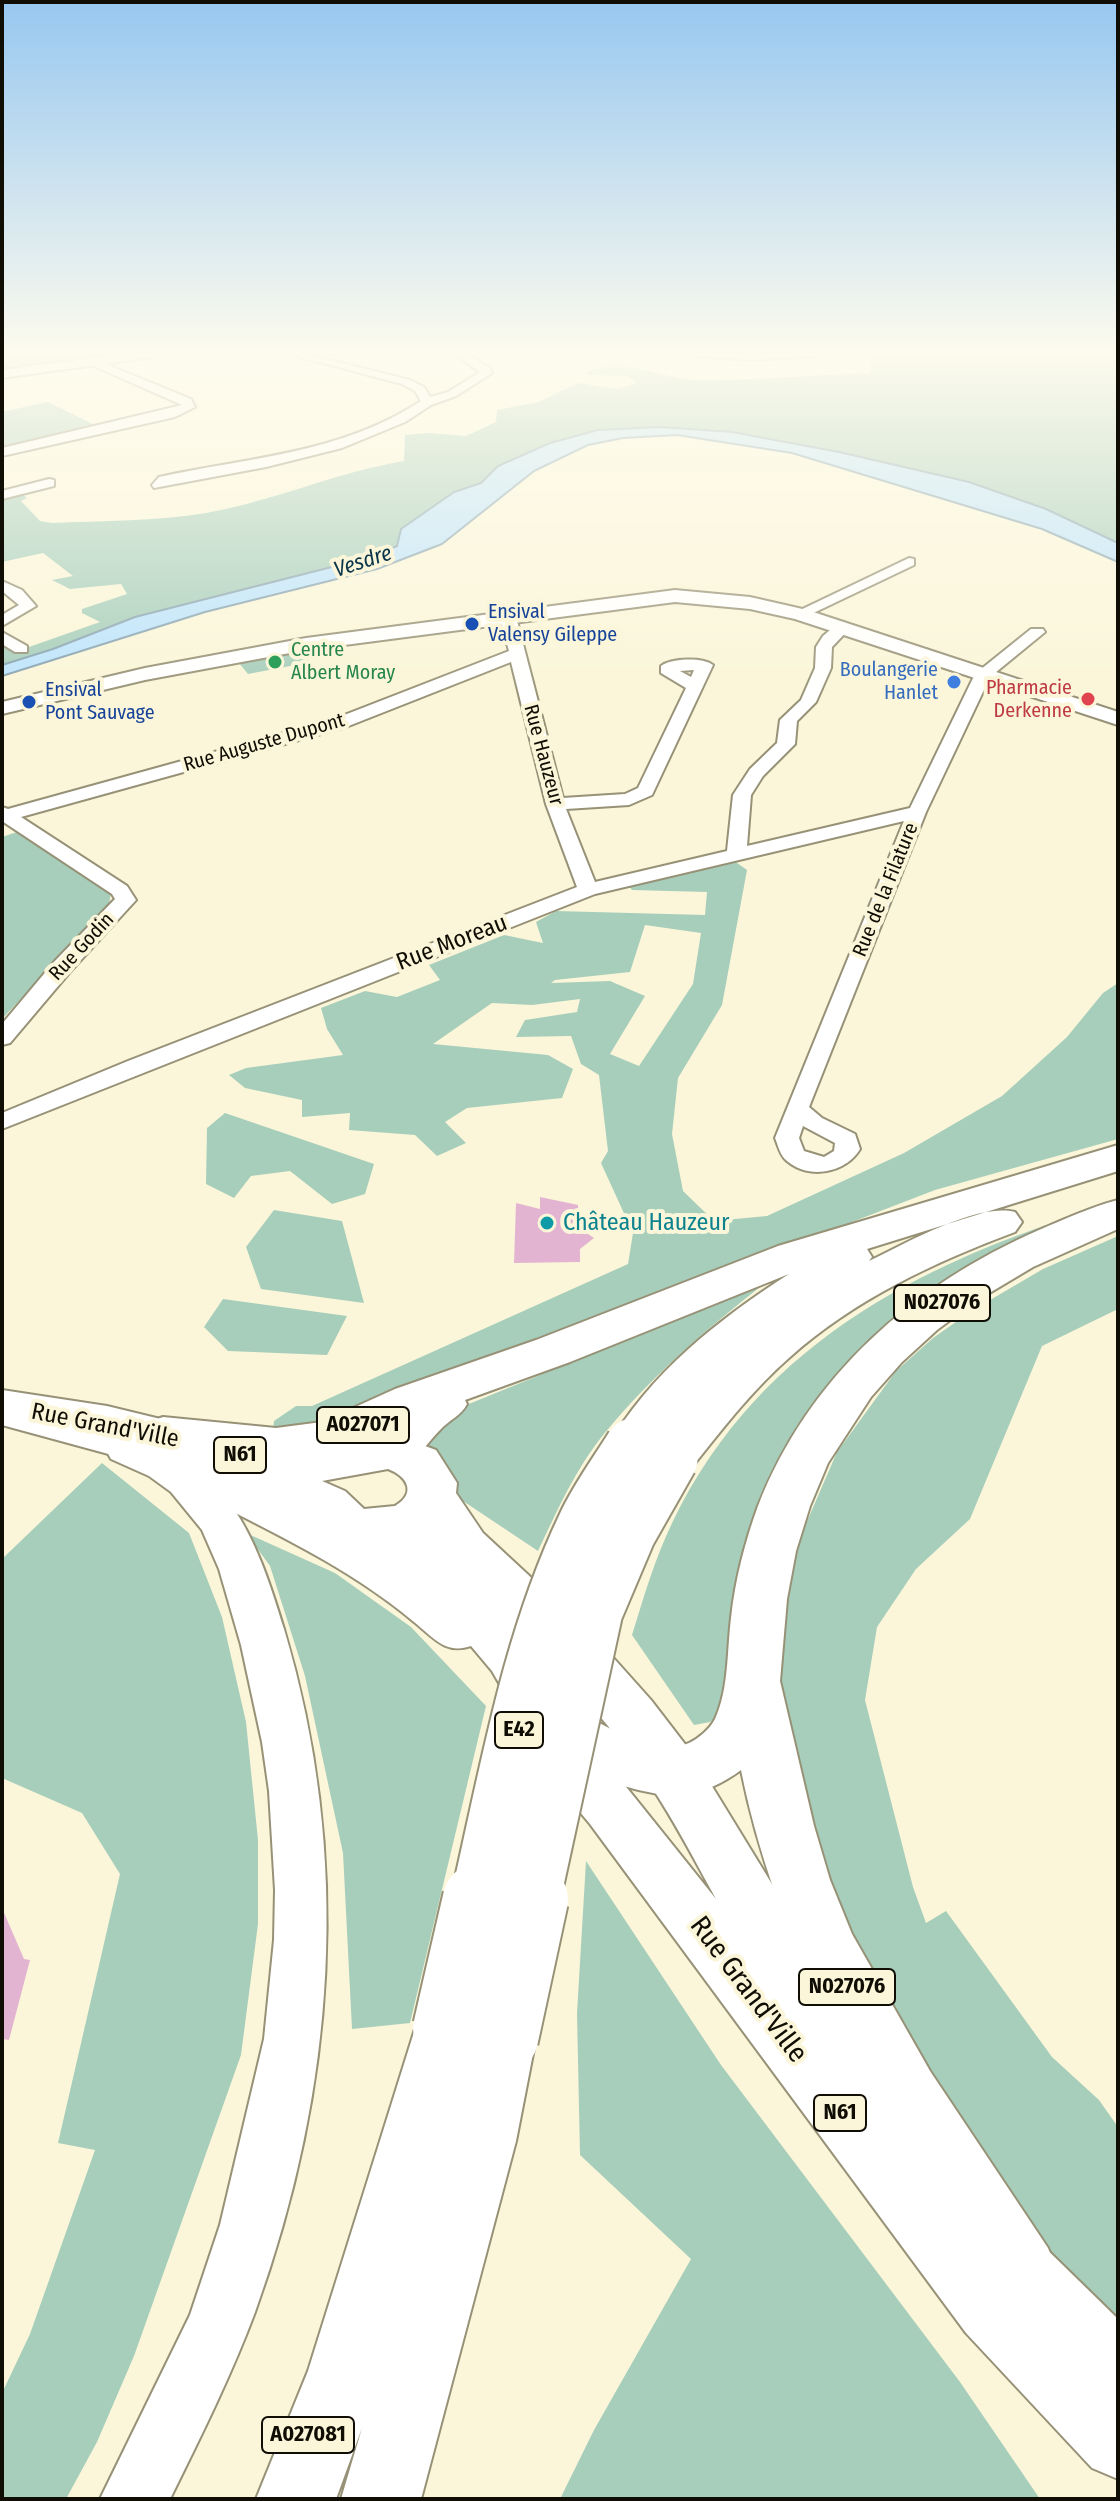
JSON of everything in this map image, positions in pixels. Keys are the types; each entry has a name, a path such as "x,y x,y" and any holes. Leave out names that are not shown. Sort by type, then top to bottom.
{"highway":[{"name":"E42","path":"296,2499 476,2034 595,1611 628,1533 651,1452 654,1413 740,1329 795,1289 862,1250 941,1211 1118,1158"},
{"name":"E42","path":"651,1452 720,1398 774,1345 844,1294 949,1240 1025,1212 1118,1185"},
{"path":"553,1351 794,1256 941,1211"},
{"name":"N027076","path":"1022,2274 895,2073 838,1970 815,1920 787,1841 770,1769 753,1667 762,1582 772,1543 789,1494 811,1447 843,1395 885,1349 961,1289 1030,1252 1118,1213"},
{"name":"A027071","path":"158,1442 208,1437 276,1446 322,1440 348,1432 412,1401 553,1351"},
{"name":"A027071","path":"370,1455 435,1408 553,1351"},
{"path":"566,1748 586,1747 615,1760 643,1767 671,1769 702,1764 725,1751 743,1726 753,1667"},
{"name":"E42","path":"381,2499 481,2141 476,2034"},
{"name":"A027081","path":"270,2499 346,2371"}],"main road":[{"name":"Rue Grand'Ville","path":"2,1408 288,1467 370,1455 419,1462 433,1483 432,1495 465,1547 573,1649 632,1716 671,1769 795,1979 879,2105 948,2196 1118,2369"},
{"name":"Rue Grand'Ville","path":"2,1408 66,1427 158,1442 278,1482 328,1504 336,1515 351,1525 370,1529 391,1528 447,1583 511,1656 566,1748 991,2308 1118,2442"},
{"path":"66,1427 165,1466 194,1488 216,1514 250,1595 286,1725 301,1869 300,1952 293,2041 257,2205 221,2315 134,2499"},
{"path":"158,1442 397,1580 435,1608 566,1748"},
{"path":"328,1504 328,1487 333,1473 370,1455"},
{"path":"391,1528 418,1516 432,1495"}],"street":[{"path":"159,485 164,480 223,470"},
{"path":"2,495 49,483"},
{"path":"800,614 909,562"},
{"path":"2,585 17,593 28,606 2,621"},
{"path":"2,708 66,691 306,644 675,596 750,603 800,614 1118,719"},
{"name":"Rue Hauzeur","path":"508,617 555,804 588,890"},
{"path":"737,853 742,795 756,773 786,744 789,720 808,702 823,668 824,647 831,636 842,628"},
{"path":"983,674 1037,632"},
{"path":"2,637 21,649"},
{"name":"Rue Auguste Dupont","path":"4,814 340,723 516,654"},
{"name":"Rue de la Filature","path":"797,1109 917,812 983,674"},
{"path":"555,804 629,799 646,791 696,687"},
{"name":"Rue Moreau","path":"2,1122 150,1060 588,890 917,812"},
{"name":"Rue Godin","path":"2,1038 62,967 126,900 120,890 4,814"}],"green space":[{"path":"494,470 481,484 454,492 401,529 397,546 375,556 135,617 2,665 2,645 29,647 100,622 82,613 82,609 127,594 121,584 70,589 52,580 73,576 43,553 2,562 2,496 18,491 27,498 21,501 40,521 52,523 149,519 231,508 354,472"},
{"path":"916,470 1118,470 1118,543 1046,509 969,482"},
{"name":"Centre Albert Moray","path":"301,651 311,662 248,674 239,663"},
{"path":"17,832 111,892 109,905 2,1019 2,837"},
{"path":"727,856 747,870 722,1005 678,1078 672,1134 683,1191 714,1221 767,1216 904,1153 1002,1096 1067,1037 1103,993 1118,983 1118,1139 935,1190 303,1434 273,1431 274,1421 296,1406 312,1406 628,1264 633,1233 601,1163 608,1151 599,1075 581,1064 571,1036 516,1037 525,1020 577,1012 580,999 532,1005 492,1003 433,1044 548,1055 573,1069 562,1098 467,1108 445,1122 466,1143 437,1156 415,1135 349,1130 350,1113 302,1117 302,1100 245,1088 229,1075 246,1068 343,1055 327,1029 321,1008 365,991 397,997 440,980 429,965 504,935 543,943 536,922 556,911 705,915 707,892 632,890 625,881","holes":["645,925 701,933 693,984 639,1066 610,1054 645,996 610,981 551,983 555,980 630,972"]},
{"path":"225,1113 374,1164 365,1194 332,1204 290,1171 251,1176 234,1198 206,1184 207,1128"},
{"path":"1118,1202 864,1351 728,1708 710,1722 694,1725 632,1635 655,1563 673,1521 710,1457 754,1402 804,1354 859,1314 919,1279 983,1249"},
{"path":"274,1210 342,1221 364,1303 261,1289 246,1247"},
{"path":"1118,1236 1118,1309 1042,1346 970,1519 916,1569 877,1627 865,1700 913,1887 926,1923 946,1911 1052,2057 1099,2100 1118,2127 1118,2335 950,2133 803,1842 777,1711 786,1587 805,1526 837,1452 896,1371 933,1338 973,1310 1043,1269"},
{"path":"764,1284 680,1354 604,1434 576,1475 538,1551 460,1499 444,1461 422,1442 454,1410"},
{"path":"223,1299 347,1316 327,1355 228,1351 204,1327"},
{"path":"102,1463 189,1533 222,1617 246,1722 258,1840 258,1924 241,2055 134,2356 97,2442 66,2499 2,2499 2,2393 30,2334 95,2150 58,2143 120,1874 82,1813 2,1778 2,1559"},
{"path":"246,1533 335,1573 411,1627 486,1706 410,2023 352,2029 343,1853 305,1676 270,1566"},
{"path":"586,1861 721,2065 960,2382 1040,2499 560,2499 594,2430 691,2259 580,2155 577,2013"}],"water":[{"name":"Vesdre","path":"494,470 537,470 442,544 377,569 205,612 2,676 2,665 135,617 375,556 397,546 401,529 454,492 481,483"},
{"name":"Vesdre","path":"847,470 916,470 969,482 1046,509 1118,543 1118,562 1042,529"}],"building":[{"name":"Château Hauzeur","path":"540,1197 578,1205 579,1228 594,1238 580,1249 580,1262 514,1263 516,1203 540,1209"},
{"path":"2,1908 24,1959 30,1960 9,2040 2,2039"}],"place":[{"name":"Ensival Valensy Gileppe","path":"472,624"},
{"name":"Centre Albert Moray","path":"275,662"},
{"name":"Boulangerie Hanlet","path":"954,682"},
{"name":"Pharmacie Derkenne","path":"1088,699"},
{"name":"Ensival Pont Sauvage","path":"29,702"},
{"name":"Château Hauzeur","path":"547,1223"}]}
